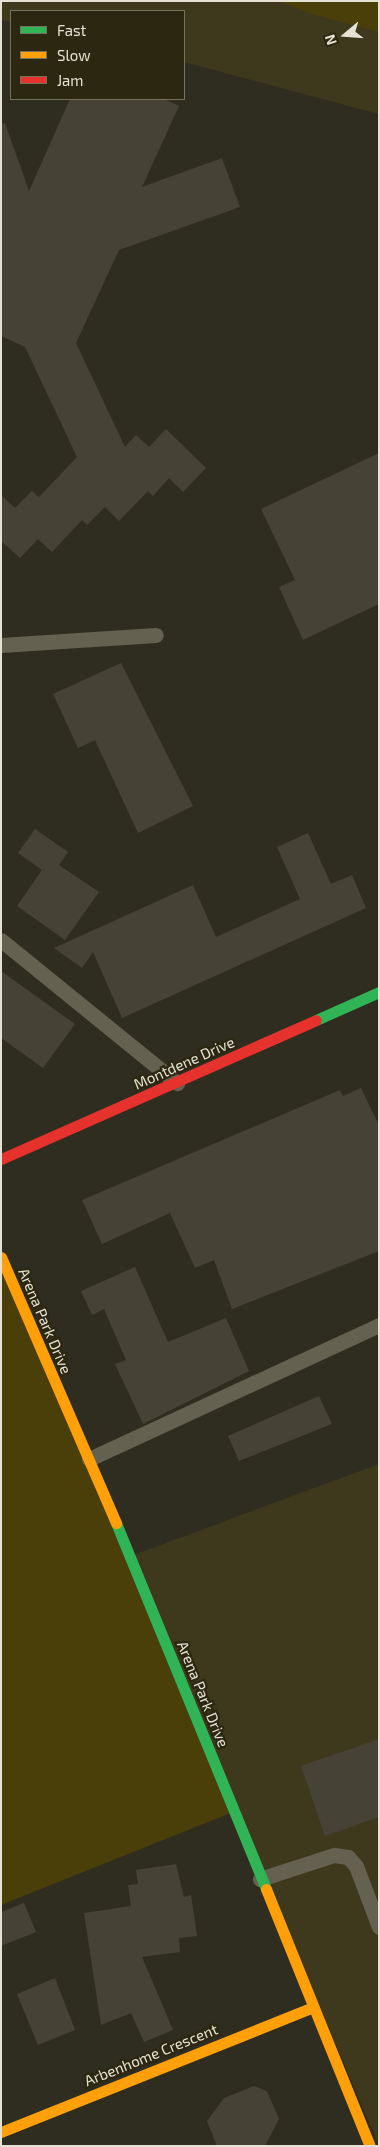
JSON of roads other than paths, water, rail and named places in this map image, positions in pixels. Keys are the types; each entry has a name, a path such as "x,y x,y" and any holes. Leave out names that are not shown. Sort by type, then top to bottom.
{"street":[{"name":"Montdene Drive","path":"1,1159 379,992"},
{"name":"Arena Park Drive","path":"1,1257 89,1460 370,2146"},
{"name":"Arbenhome Crescent","path":"1,2132 313,2007"}],"lane":[{"path":"1,645 156,635"},
{"path":"1,940 176,1083"},
{"path":"89,1460 379,1324"},
{"path":"260,1879 334,1855 348,1857 356,1866 379,1927"}]}
